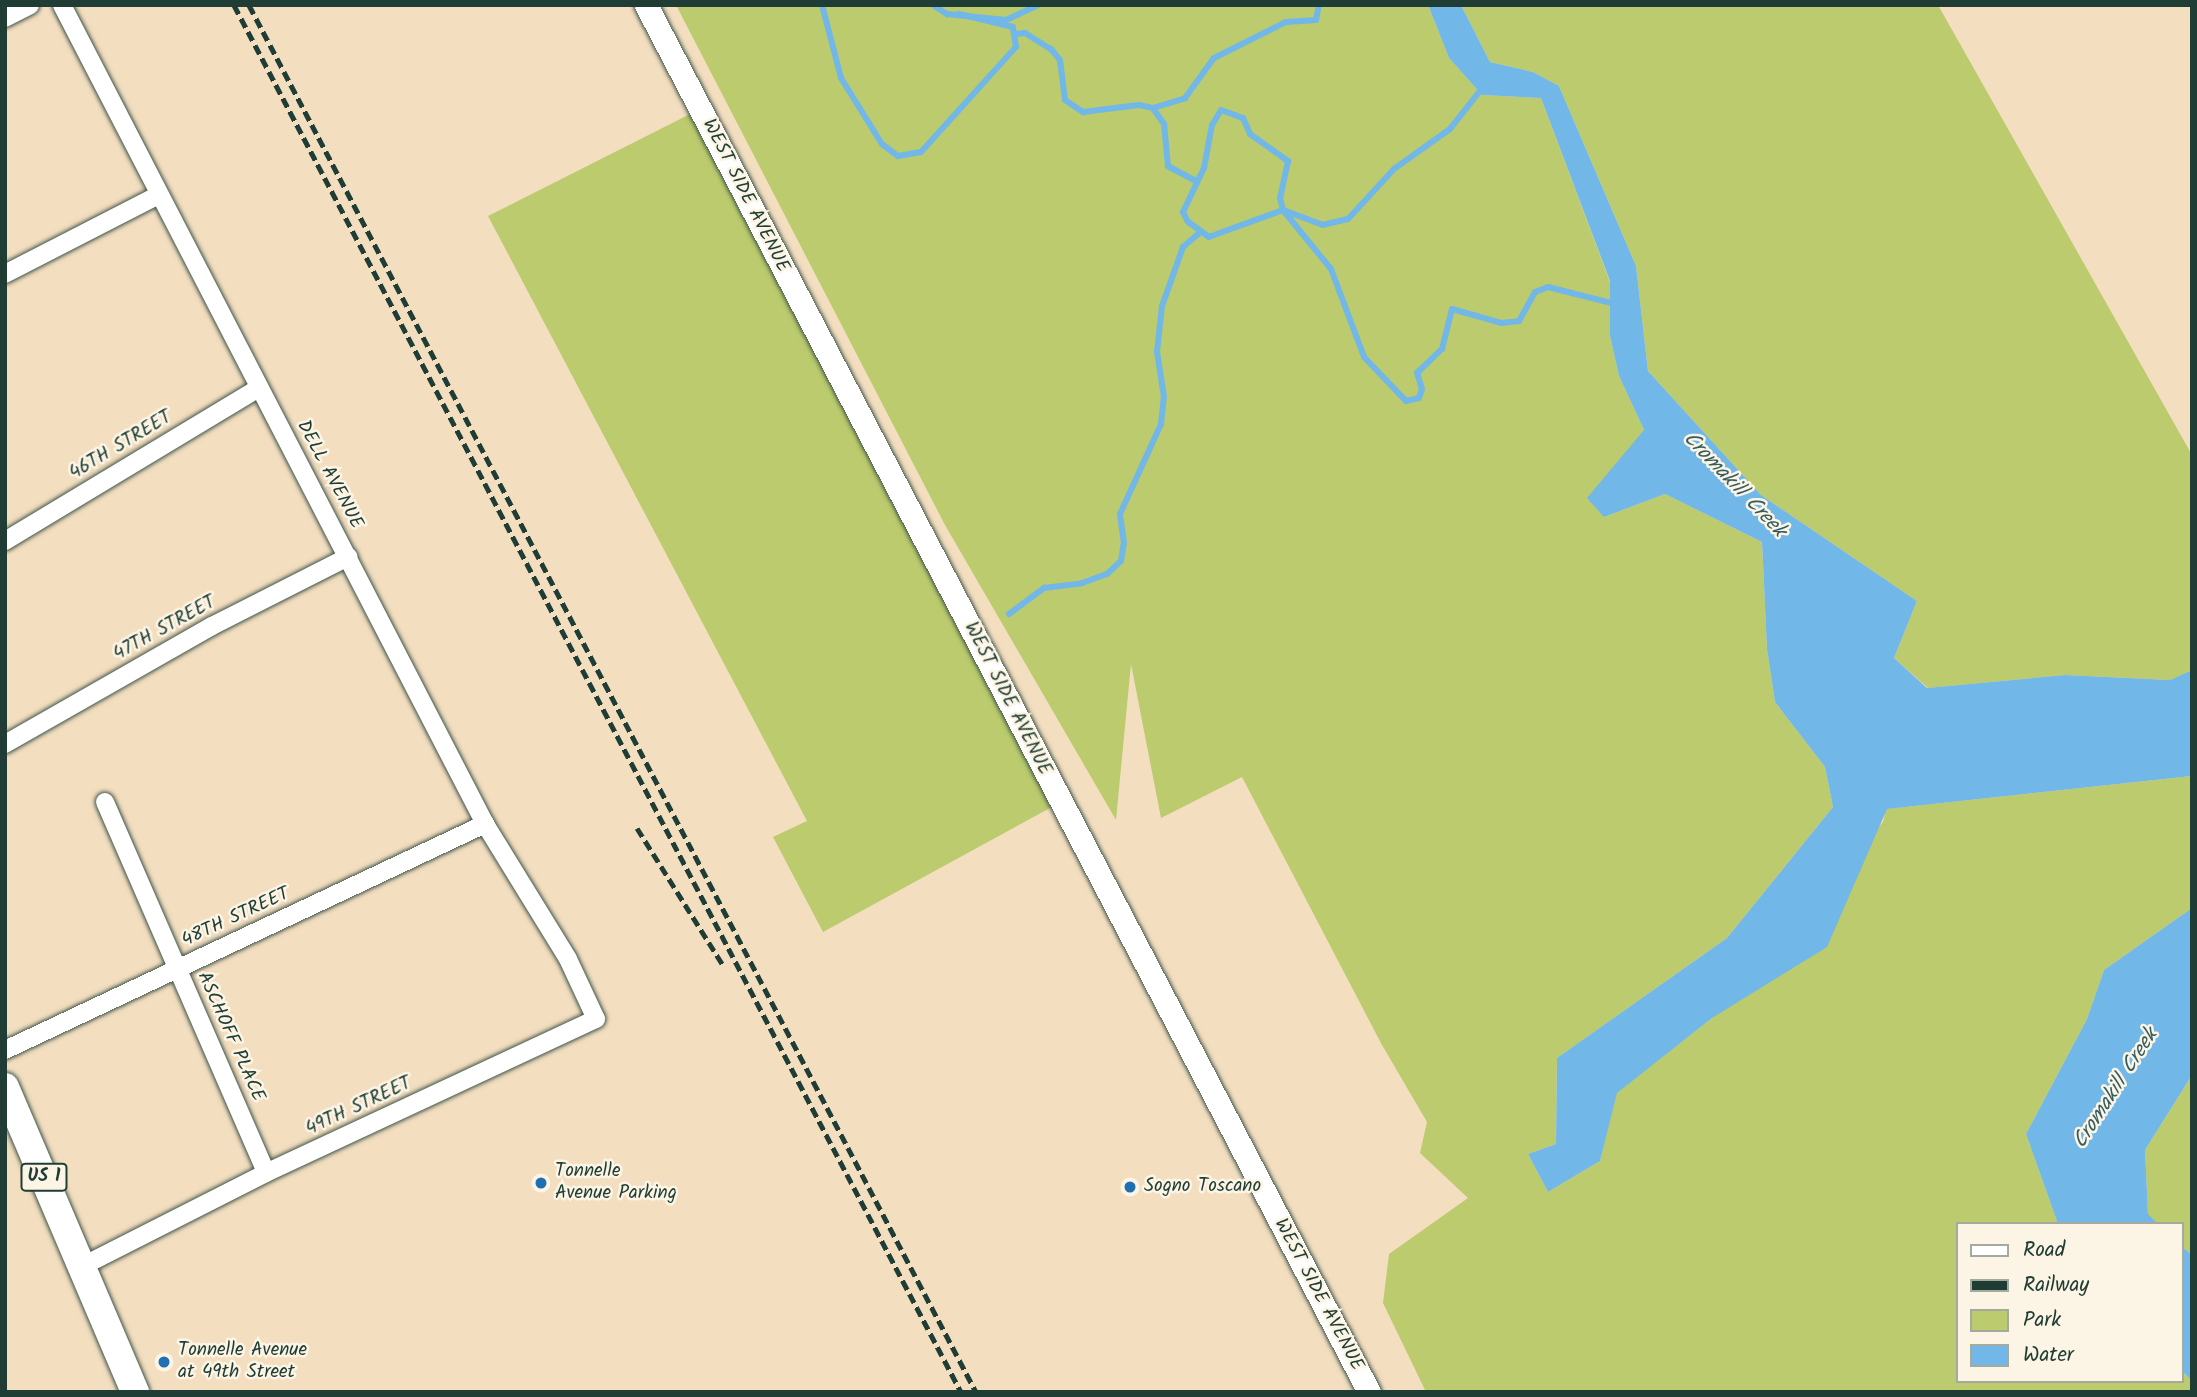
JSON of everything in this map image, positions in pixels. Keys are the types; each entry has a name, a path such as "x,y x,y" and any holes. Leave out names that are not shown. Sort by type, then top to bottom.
{"main road":[{"name":"US 1","path":"5,1087 135,1392"}],"street":[{"path":"5,18 30,5"},
{"name":"DELL AVENUE","path":"62,5 485,824 568,959"},
{"name":"WEST SIDE AVENUE","path":"646,5 1369,1392"},
{"path":"5,274 159,195"},
{"name":"46TH STREET","path":"5,541 259,388"},
{"name":"47TH STREET","path":"5,744 212,626 348,557"},
{"name":"ASCHOFF PLACE","path":"105,802 267,1173"},
{"name":"48TH STREET","path":"5,1050 485,824"},
{"name":"49TH STREET","path":"83,1266 267,1173 596,1019 568,959"}],"green space":[{"path":"676,5 1428,5 1449,58 1482,95 1541,98 1610,282 1610,336 1619,376 1644,430 1604,517 1665,494 1762,542 1767,649 1775,702 1825,767 1833,807 1727,938 1557,1058 1556,1144 1528,1154 1548,1192 1600,1161 1616,1093 1712,1018 1883,822 1886,809 2192,776 2192,908 2104,970 2087,1019 2026,1134 2057,1222 1955,1222 1955,1383 2183,1383 2183,1372 2192,1381 2192,1392 1426,1392 1383,1303 1389,1254 1468,1198 1420,1153 1427,1122 1382,1045 1242,777 1161,818 1131,664 1116,820 945,525"},
{"path":"1461,5 1938,5 2192,455 2192,670 2170,680 2065,675 1928,688 1894,658 1917,601 1761,495 1648,371 1636,266 1559,86 1533,72 1490,62"},
{"path":"700,109 1061,802 823,932 773,837 807,821 488,216"},
{"path":"2192,1075 2192,1255 2183,1248 2183,1222 2156,1222 2148,1215 2145,1150"}],"water":[{"name":"Cromakill Creek","path":"1428,5 1461,5 1490,62 1533,72 1559,86 1636,266 1648,371 1761,495 1917,601 1894,658 1927,688 2065,675 2170,680 2192,670 2192,776 1887,809 1827,947 1712,1018 1617,1093 1600,1161 1548,1192 1528,1154 1556,1144 1557,1058 1727,938 1833,807 1825,767 1775,702 1767,649 1762,542 1665,494 1604,517 1587,498 1644,430 1619,376 1610,336 1610,281 1541,98 1482,95 1449,58"},
{"name":"Cromakill Creek","path":"2192,908 2192,1075 2145,1150 2148,1214 2156,1222 2057,1222 2026,1134 2087,1019 2104,970"},
{"path":"2183,1248 2192,1255 2192,1381 2183,1372"}],"waterway":[{"path":"822,5 841,78 882,144 898,156 921,152 1016,47 1013,27 959,14"},
{"path":"933,5 947,14 1006,20 1038,5"},
{"path":"1196,181 1168,166 1164,124 1153,108 1185,98 1214,58 1286,22 1316,20 1319,5"},
{"path":"1015,34 1025,33 1051,49 1060,60 1065,100 1083,112 1139,105 1153,108"},
{"path":"1483,87 1450,129 1394,169 1348,219 1323,225 1283,210 1209,237 1188,222 1183,212 1204,168 1212,125 1221,110 1243,118 1250,134 1288,161 1280,198 1283,210 1331,269 1364,357 1406,401 1419,398 1422,389 1417,373 1442,349 1452,309 1501,323 1519,321 1535,292 1548,287 1615,304"},
{"path":"1009,614 1044,588 1082,583 1107,574 1121,561 1124,543 1120,514 1161,424 1164,397 1157,352 1162,306 1183,247 1200,232"}],"railway":[{"path":"234,5 961,1392"},
{"path":"249,5 976,1392"},
{"path":"637,828 723,965"}],"place":[{"name":"Tonnelle Avenue Parking","path":"541,1183"},
{"name":"Sogno Toscano","path":"1130,1187"},
{"name":"Tonnelle Avenue at 49th Street","path":"164,1362"}]}
